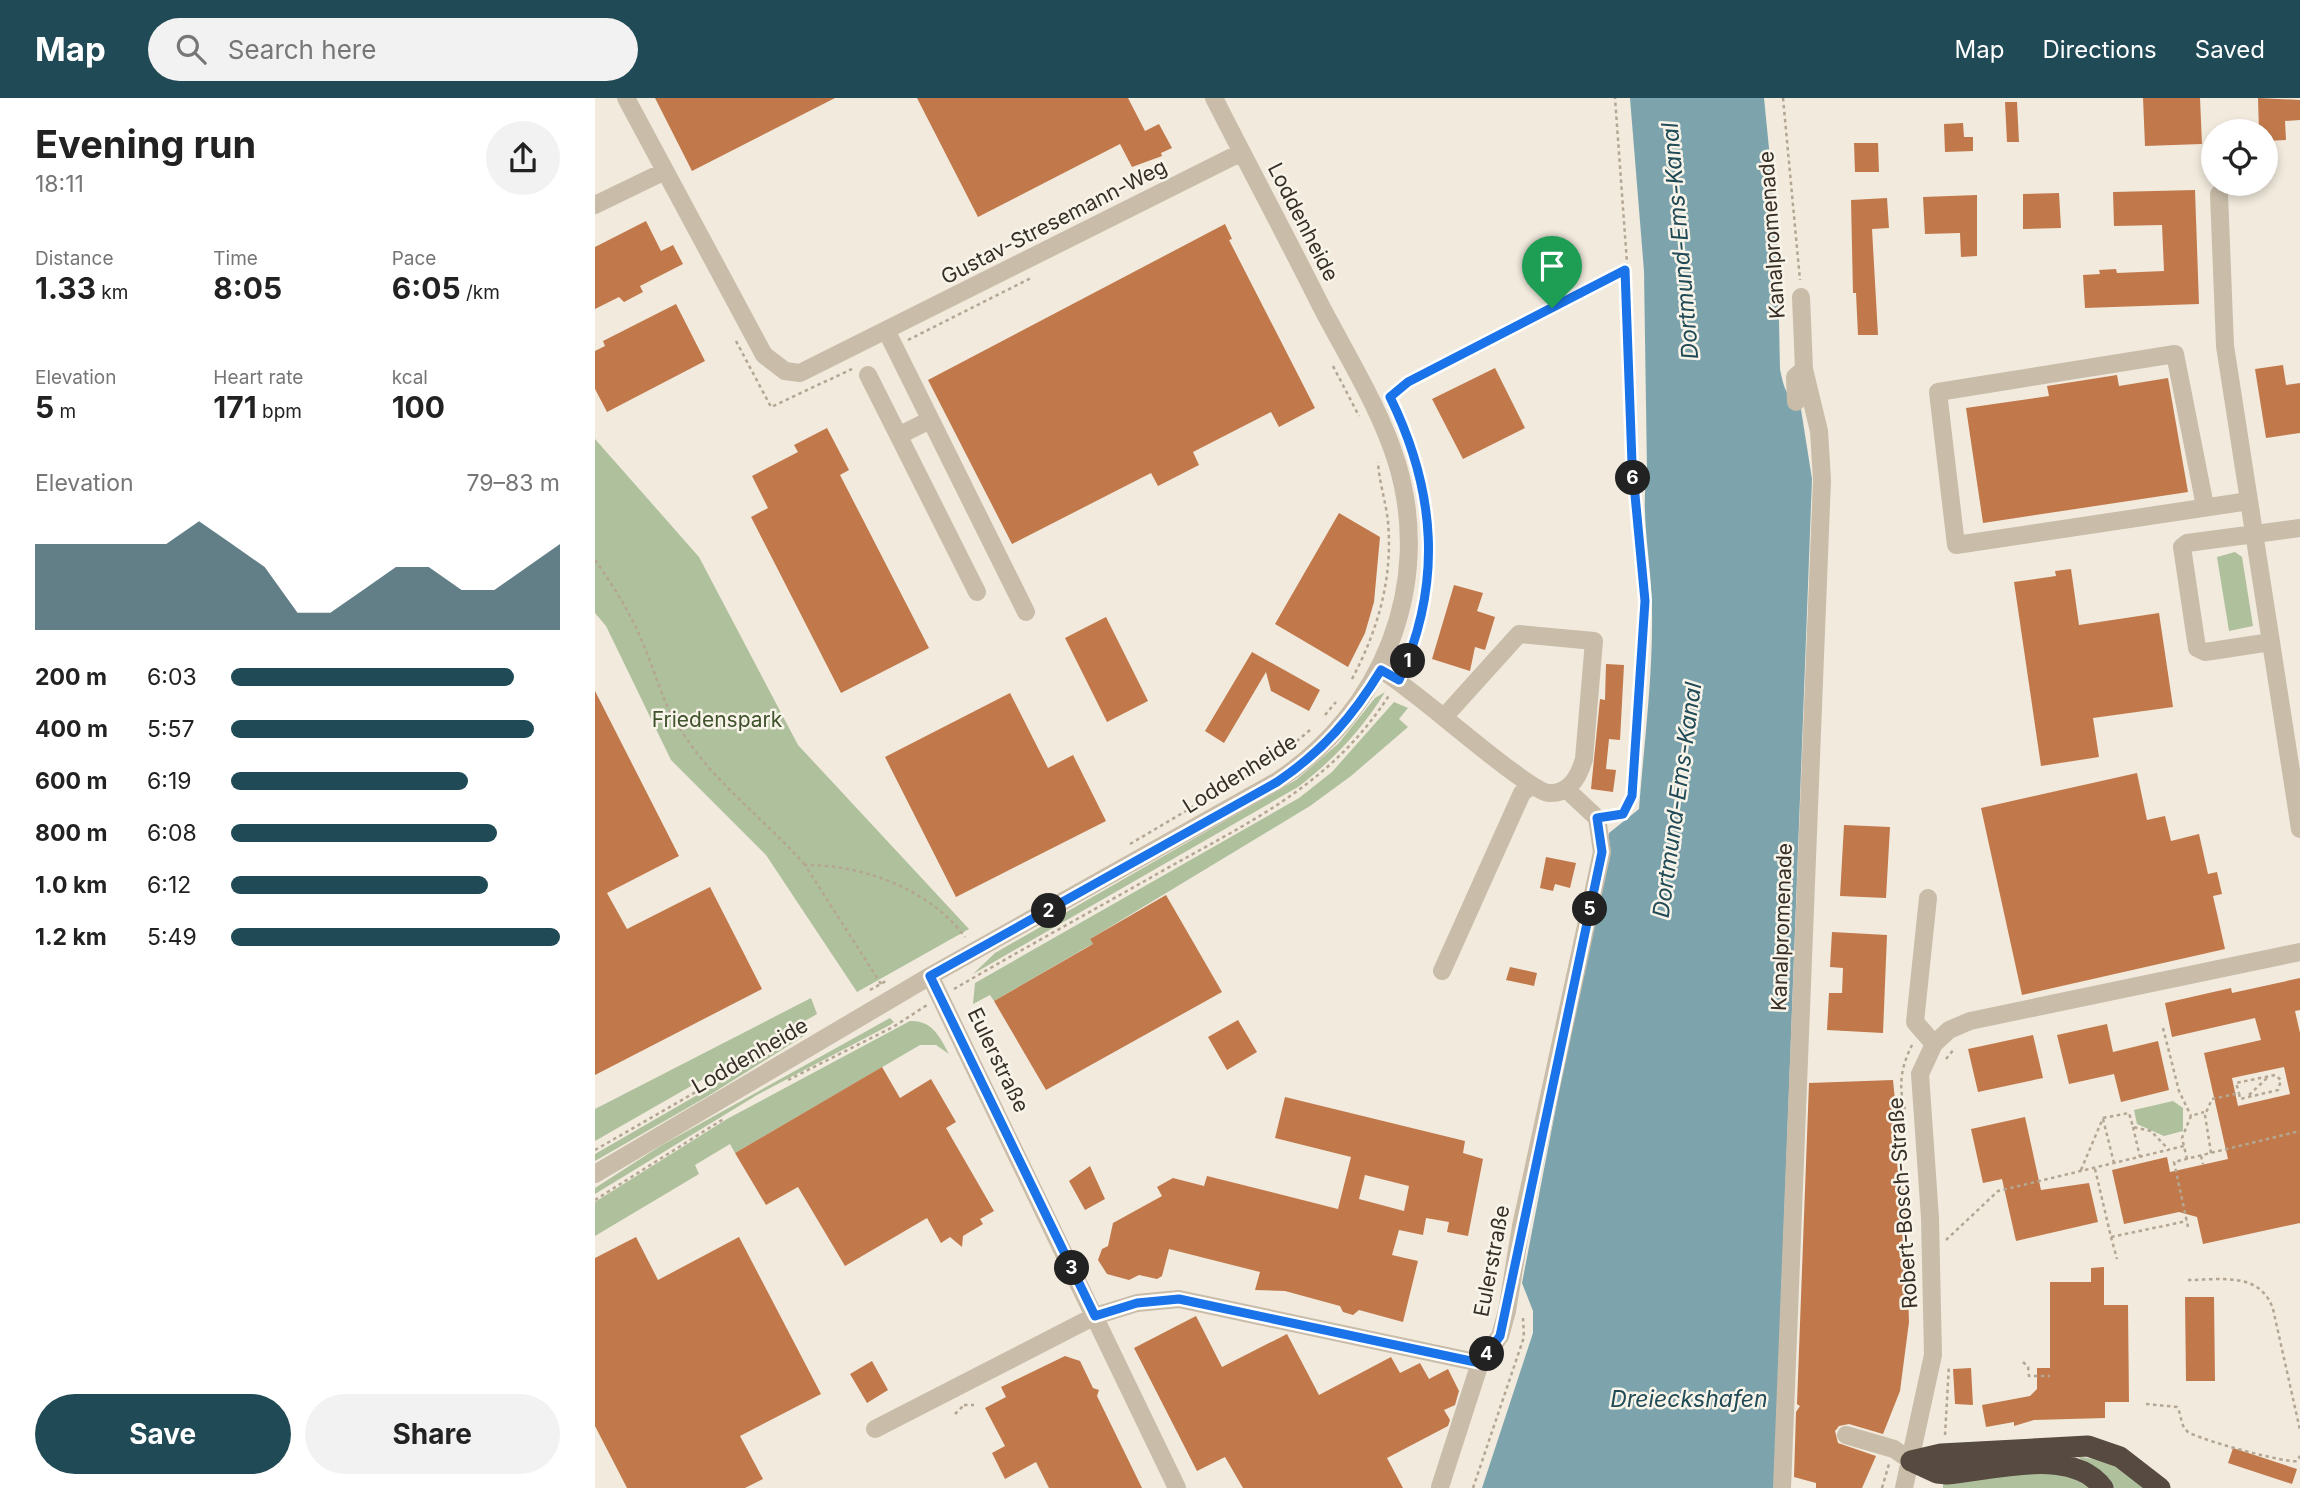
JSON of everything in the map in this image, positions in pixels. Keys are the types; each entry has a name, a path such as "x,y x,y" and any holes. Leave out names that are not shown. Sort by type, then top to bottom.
{"highway":[{"path":"1901,1461 1941,1454 2088,1446 2120,1457 2160,1488"},
{"path":"1901,1461 1947,1474 2059,1464 2084,1470 2103,1488"}],"street":[{"name":"Gustav-Stresemann-Weg","path":"626,98 743,319 764,355 785,372 800,373 890,340 1242,152"},
{"name":"Loddenheide","path":"595,1174 930,976 1257,794 1300,766 1349,718 1381,670 1395,634 1409,563 1407,512 1397,461 1371,404 1214,98"},
{"path":"595,205 663,172"},
{"path":"2219,196 2225,337 2300,829"},
{"name":"Kanalpromenade","path":"1782,1488 1822,480 1819,431 1804,369 1801,297"},
{"path":"890,340 1026,612"},
{"path":"2205,506 2175,354 1938,392 1956,545 2249,501"},
{"name":"Kanalpromenade","path":"1796,402 1795,377 1804,369"},
{"path":"864,370 900,435 977,592"},
{"path":"900,435 930,420"},
{"path":"2271,642 2205,652 2197,648 2182,547 2187,543 2300,528"},
{"path":"1381,670 1399,680 1531,786 1549,793 1566,789 1579,777 1584,759 1594,641 1519,634 1445,716"},
{"path":"1442,971 1522,793 1531,786"},
{"path":"1566,789 1597,818"},
{"name":"Eulerstraße","path":"1440,1487 1480,1363 1500,1336 1507,1311 1521,1226 1602,852 1597,818"},
{"path":"1929,898 1915,1022 1928,1038 1970,1021 2300,952"},
{"name":"Eulerstraße","path":"930,976 1177,1488"},
{"name":"Robert-Bosch-Straße","path":"1904,1488 1901,1461 1933,1355 1927,1164 1919,1084 1928,1038"},
{"path":"875,1429 1095,1316 1137,1303 1179,1299 1480,1363"},
{"path":"1846,1435 1894,1449 1901,1461"}],"path":[{"path":"1597,818 1623,814 1630,804 1645,601 1632,463 1625,270 1627,262 1615,98"},
{"name":"Kanalpromenade","path":"1783,98 1801,297"},
{"path":"783,1083 893,1027 1279,805 1330,768 1354,743 1399,680 1420,623 1427,585 1430,534 1426,495 1414,452 1390,397 1408,382 1625,270"},
{"path":"890,340 1038,274"},
{"path":"733,335 771,407 864,370"},
{"path":"1351,681 1377,622 1386,583 1388,521 1378,452 1386,469"},
{"path":"595,560 632,618 667,704 695,753 713,775 775,830 805,865 881,984 860,997"},
{"path":"1186,818 1124,848 1140,835 1279,756 1319,722 1336,702"},
{"path":"805,865 844,869 886,880 915,894 949,919 965,937"},
{"path":"2164,1028 2179,1091 2191,1116 2182,1138 2187,1159"},
{"path":"595,1150 805,1029"},
{"name":"Robert-Bosch-Straße","path":"1907,1117 1902,1098 1901,1075 1904,1060 1928,1038"},
{"path":"1942,1066 1957,1046"},
{"path":"2264,1071 2267,1076"},
{"path":"2275,1075 2282,1084 2278,1090 2266,1093 2240,1099 2237,1083 2275,1075"},
{"path":"2246,1097 2267,1076"},
{"path":"2211,1153 2206,1112 2212,1100 2239,1093"},
{"path":"2266,1093 2268,1099"},
{"path":"2191,1116 2206,1112"},
{"path":"2103,1118 2129,1113 2140,1164"},
{"path":"595,1200 726,1117"},
{"path":"2103,1118 2113,1163"},
{"path":"2080,1171 2103,1118"},
{"path":"2133,1127 2151,1131 2169,1150"},
{"path":"2188,1227 2173,1162 2300,1131"},
{"path":"2080,1171 2184,1146"},
{"path":"2201,1156 2203,1164"},
{"path":"2094,1168 2117,1259"},
{"name":"Robert-Bosch-Straße","path":"1941,1230 1942,1244 1998,1191 2080,1171"},
{"path":"2112,1237 2187,1222"},
{"path":"2188,1280 2237,1278 2265,1293 2273,1309 2300,1430"},
{"path":"1473,1488 1524,1337 1524,1319 1507,1311"},
{"path":"1944,1436 1949,1402 1948,1356"},
{"path":"2022,1362 2028,1367 2029,1376 2050,1376"},
{"path":"2146,1404 2177,1407 2182,1426 2189,1433 2206,1441 2232,1445 2285,1462 2297,1461 2300,1456"},
{"path":"955,1414 964,1405 974,1405"},
{"path":"1882,1488 1901,1461"}],"green space":[{"name":"Friedenspark","path":"595,439 699,557 798,745 969,929 857,992 766,855 671,760 606,626 595,613"},
{"path":"2235,552 2242,557 2253,626 2229,631 2217,557"},
{"path":"1385,692 1346,744 1298,787 973,974 995,953 1296,780 1338,744 1375,698"},
{"path":"1394,702 1408,708 1399,719 1408,727 1351,776 1310,806 1090,939 1093,944 994,1001 990,995 973,1004 975,983 1299,798 1332,772"},
{"path":"811,998 817,1014 595,1141 595,1109"},
{"path":"890,1018 894,1022 890,1025 757,1095 595,1194 595,1188 662,1145"},
{"path":"910,1021 918,1021 930,1027 939,1036 949,1054 936,1045 920,1045 735,1153 730,1144 695,1165 699,1174 595,1236 595,1202 727,1119"},
{"path":"807,1034 708,1096 595,1161 595,1154"},
{"path":"2173,1101 2183,1108 2183,1131 2164,1136 2137,1124 2134,1110"},
{"path":"2077,1456 2113,1463 2150,1488 2113,1488"},
{"path":"2037,1472 2068,1475 2090,1488 1943,1488 1943,1484"}],"water":[{"path":"1630,98 1764,98 1777,229 1780,369 1788,394 1800,403 1812,479 1774,1488 1482,1488 1533,1333 1533,1311 1522,1283 1609,833 1639,809 1650,685 1652,611 1645,506 1647,472 1644,271"}],"building":[{"path":"655,98 835,98 692,171"},
{"path":"917,98 1128,98 1145,131 1159,124 1172,148 1161,153 1162,156 1132,167 1120,144 978,217"},
{"path":"2143,98 2200,98 2201,144 2145,146"},
{"path":"2258,98 2300,100 2300,120 2285,121 2286,140 2278,140 2278,119 2259,119"},
{"path":"2005,102 2017,102 2019,142 2007,142"},
{"path":"1963,123 1964,137 1973,137 1973,151 1945,152 1944,124"},
{"path":"1854,143 1878,143 1879,172 1855,172"},
{"path":"2195,190 2199,304 2085,308 2083,275 2116,269 2117,273 2164,271 2162,225 2114,226 2113,192"},
{"path":"2059,193 2061,228 2023,229 2023,194"},
{"path":"1977,195 1977,256 1961,257 1960,233 1925,234 1923,197"},
{"path":"1887,198 1889,228 1872,229 1878,335 1858,335 1856,293 1853,293 1851,200"},
{"path":"646,221 661,251 673,245 683,264 640,286 643,292 624,302 619,297 595,309 595,247"},
{"path":"1225,224 1232,239 1229,240 1315,408 1279,427 1271,412 1193,452 1199,465 1158,486 1151,473 1012,544 928,380"},
{"path":"676,304 705,361 607,412 595,389 595,351 605,346 603,341"},
{"path":"2283,365 2286,385 2300,383 2300,433 2266,438 2255,369"},
{"path":"1495,368 1525,428 1463,459 1432,399"},
{"path":"2117,375 2119,386 2168,378 2188,492 1983,523 1966,408 2049,396 2047,386"},
{"path":"827,428 849,470 840,475 929,648 841,693 751,517 768,508 752,476 798,452 794,445"},
{"path":"1339,513 1380,537 1374,602 1365,633 1348,667 1275,624"},
{"path":"2071,569 2079,625 2159,613 2173,707 2093,718 2099,757 2041,766 2014,582 2056,576 2055,571"},
{"path":"1454,585 1483,593 1477,611 1495,617 1485,650 1475,647 1470,671 1432,659"},
{"path":"1106,617 1148,701 1107,722 1065,638"},
{"path":"1252,652 1320,690 1309,711 1271,691 1266,672 1224,743 1205,731"},
{"path":"1606,664 1624,665 1620,740 1609,739 1606,769 1616,770 1613,792 1591,789 1600,699 1605,700"},
{"path":"595,691 679,856 607,893 627,929 710,887 762,989 595,1075"},
{"path":"1010,693 1048,768 1073,755 1106,821 956,897 885,757"},
{"path":"2137,773 2147,820 2165,816 2171,841 2199,834 2208,874 2217,872 2222,894 2213,896 2225,949 2022,995 1981,808"},
{"path":"1844,825 1890,827 1886,898 1840,896"},
{"path":"1546,857 1576,863 1570,888 1555,884 1553,891 1540,888"},
{"path":"1166,895 1222,992 1046,1090 994,1001 1093,944 1090,939"},
{"path":"1832,932 1887,935 1883,1033 1827,1030 1829,993 1842,993 1843,968 1830,967"},
{"path":"1510,967 1537,973 1534,986 1506,980"},
{"path":"2300,978 2300,1010 2295,1011 2300,1033 2300,1223 2203,1244 2197,1217 2179,1212 2124,1224 2112,1170 2167,1157 2170,1172 2228,1159 2204,1053 2261,1040 2255,1018 2172,1037 2165,1003 2231,988 2232,993","holes":["2284,1067 2290,1094 2238,1106 2232,1078"]},
{"path":"1238,1020 1257,1052 1227,1070 1208,1037"},
{"path":"2107,1024 2113,1052 2158,1041 2169,1090 2121,1102 2114,1074 2069,1084 2057,1035"},
{"path":"2033,1035 2043,1078 1978,1092 1968,1049"},
{"path":"882,1067 900,1098 931,1079 956,1122 946,1128 994,1211 980,1219 983,1224 963,1236 962,1247 950,1237 941,1243 927,1218 845,1266 798,1187 766,1205 735,1153"},
{"path":"1893,1080 1905,1204 1909,1322 1900,1391 1883,1434 1849,1424 1839,1426 1835,1431 1838,1443 1876,1456 1862,1488 1816,1488 1816,1483 1794,1477 1796,1412 1800,1406 1797,1404 1809,1083"},
{"path":"1285,1097 1465,1141 1463,1153 1483,1159 1468,1236 1447,1232 1449,1222 1426,1218 1423,1235 1399,1230 1392,1255 1418,1261 1403,1322 1359,1310 1353,1315 1343,1312 1340,1306 1285,1291 1255,1290 1260,1272 1169,1249 1162,1276 1157,1279 1139,1275 1129,1280 1107,1274 1098,1260 1102,1249 1108,1246 1113,1223 1162,1196 1157,1187 1173,1178 1204,1186 1207,1176 1338,1209 1351,1157 1275,1138","holes":["1365,1175 1409,1186 1404,1211 1359,1199"]},
{"path":"2025,1117 2041,1190 2089,1183 2098,1222 2016,1241 2002,1179 1983,1183 1971,1129"},
{"path":"1090,1166 1105,1199 1085,1210 1069,1181"},
{"path":"636,1237 658,1280 739,1237 821,1394 740,1436 763,1479 745,1488 627,1488 595,1426 595,1258"},
{"path":"2104,1267 2104,1305 2128,1305 2129,1402 2105,1402 2105,1418 2034,1420 2014,1426 2014,1422 1986,1427 1982,1405 2030,1396 2037,1389 2037,1368 2050,1368 2050,1282 2091,1282 2091,1268"},
{"path":"2185,1297 2214,1297 2215,1381 2186,1381"},
{"path":"1196,1316 1222,1367 1287,1334 1319,1395 1391,1357 1400,1373 1420,1363 1429,1379 1448,1369 1459,1391 1455,1405 1444,1410 1450,1420 1448,1426 1387,1458 1403,1488 1243,1488 1225,1457 1197,1471 1134,1348"},
{"path":"1065,1356 1080,1361 1093,1388 1099,1390 1097,1396 1142,1488 1049,1488 1036,1462 1005,1479 992,1453 1005,1446 985,1408 1006,1397 1001,1387"},
{"path":"872,1361 888,1390 867,1403 850,1374"},
{"path":"1971,1368 1973,1405 1955,1404 1953,1369"},
{"path":"2233,1448 2297,1469 2292,1484 2228,1463"}],"route":[{"path":"1625,270 1632,463 1645,601 1632,796 1623,814 1597,818 1602,852 1521,1226 1507,1311 1500,1336 1480,1363 1179,1299 1137,1303 1095,1316 1037,1191 930,976 1277,782 1317,753 1336,734 1381,670 1399,680 1420,623 1427,585 1430,534 1426,495 1414,452 1390,397 1408,382 1552,308 1625,270"}],"water label":[{"name":"Dortmund-Ems-Kanal","path":"1680,241"},
{"name":"Dortmund-Ems-Kanal","path":"1677,800"},
{"name":"Dreieckshafen","path":"1689,1399"}]}
